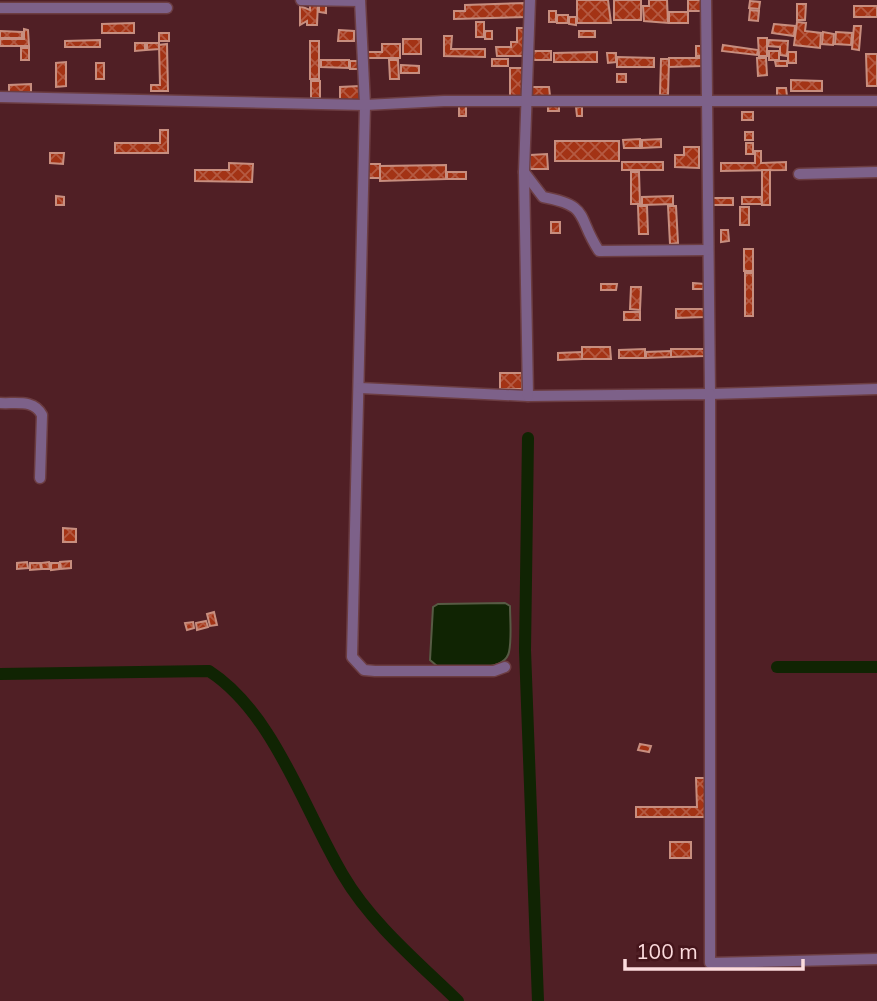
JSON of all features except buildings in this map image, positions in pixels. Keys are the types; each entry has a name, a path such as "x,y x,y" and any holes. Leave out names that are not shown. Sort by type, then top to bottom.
{"street":[{"path":"301,0 360,0 365,105 352,657 364,670 494,671 505,667"},
{"path":"528,396 524,172 530,0"},
{"path":"706,0 710,394 710,963 877,959"},
{"path":"0,8 167,8"},
{"path":"0,97 365,105 877,101"},
{"path":"524,172 543,197 566,201 578,207 599,251 708,250"},
{"path":"799,174 877,172"},
{"path":"360,388 528,396 877,389"},
{"path":"0,403 30,404 38,407 42,415 40,478"}],"shaded area":[{"path":"505,603 510,606 511,629 509,652 505,659 489,667 478,668 437,666 430,660 433,607 438,604"}],"waterway":[{"path":"528,438 525,650 538,1001"},
{"path":"777,667 877,667"},
{"path":"0,674 209,671 232,689 270,737 354,893 396,941 458,1001"}]}
